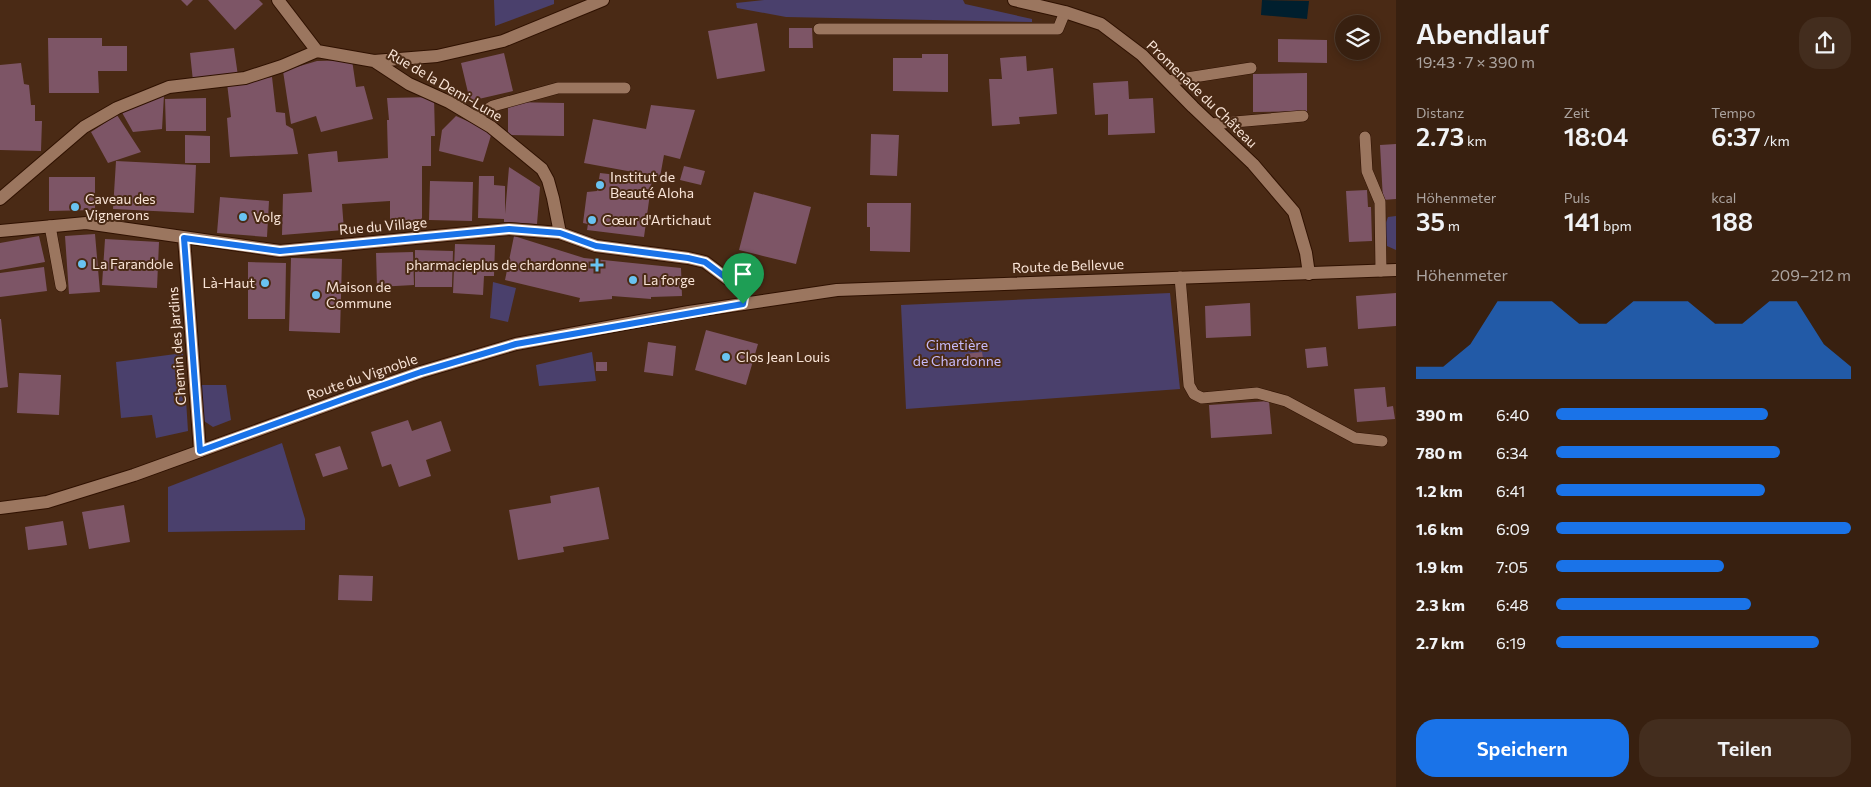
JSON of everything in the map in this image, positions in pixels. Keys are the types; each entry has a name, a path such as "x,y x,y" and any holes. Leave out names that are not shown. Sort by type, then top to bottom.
{"street":[{"path":"278,0 317,51"},
{"path":"0,198 84,127 117,108 169,87 245,78 282,66 317,51 374,61 437,56 503,41 603,0"},
{"name":"Promenade du Château","path":"1014,0 1065,12 1101,24 1142,55 1253,164 1294,212 1306,253 1309,274"},
{"name":"Rue de la Demi-Lune","path":"374,61 409,84 449,102 491,127 542,169 548,180 560,233"},
{"name":"Rue du Village","path":"0,230 86,223 280,251 509,229 560,233 596,246 705,262 745,292 743,304"},
{"name":"Chemin des Jardins","path":"184,238 200,451"},
{"name":"Route de Bellevue","path":"743,304 837,290 1396,270"},
{"name":"Route du Vignoble","path":"0,508 47,502 134,475 412,375 516,344 574,332 743,304"}],"lane":[{"path":"819,29 1058,29 1065,12"},
{"path":"1168,81 1251,68"},
{"path":"475,117 493,106 558,88 625,88"},
{"path":"1211,124 1303,116"},
{"path":"1365,137 1367,171 1380,202 1381,271"},
{"path":"50,226 61,286"},
{"path":"1180,277 1189,385 1194,394 1202,398 1257,393 1286,402 1355,438 1382,441"}],"green space":[{"path":"494,0 554,0 554,4 495,26"},
{"path":"764,0 963,0 965,4 1032,19 1032,22 786,17 737,8 736,3"},
{"path":"1396,216 1396,250 1387,246 1385,225 1388,217"},
{"path":"493,282 516,288 508,322 490,318"},
{"name":"Cimetière de Chardonne","path":"1170,293 1180,389 906,409 901,305"},
{"path":"592,352 596,381 539,386 536,365"},
{"path":"183,353 188,431 156,438 152,415 121,418 116,362"},
{"path":"201,385 226,385 231,420 213,427 204,421"},
{"path":"282,443 305,519 305,530 168,532 168,487"}],"water":[{"path":"1262,0 1309,1 1307,19 1261,15"}],"building":[{"path":"181,0 193,0 187,6"},
{"path":"208,0 259,0 263,4 235,30"},
{"path":"757,23 765,71 717,79 708,31"},
{"path":"789,28 812,28 813,48 789,48"},
{"path":"48,38 102,38 102,46 127,46 127,71 98,71 99,93 49,93"},
{"path":"1278,39 1327,40 1327,63 1278,62"},
{"path":"234,48 238,76 193,81 190,53"},
{"path":"504,53 513,91 470,101 461,63"},
{"path":"922,54 948,54 948,92 893,91 893,58 922,58"},
{"path":"1026,56 1027,71 1053,68 1057,114 1019,117 1020,124 992,126 989,79 1002,79 1000,58"},
{"path":"352,60 356,87 364,86 373,119 321,132 316,116 291,124 283,71 317,61"},
{"path":"21,63 24,84 29,85 31,105 35,105 35,121 42,121 41,151 0,150 0,65"},
{"path":"1307,73 1307,111 1253,112 1253,74"},
{"path":"272,77 276,112 285,113 286,125 293,129 298,154 230,157 227,118 231,117 227,83"},
{"path":"1128,81 1129,99 1153,98 1155,133 1108,135 1108,114 1095,115 1093,83"},
{"path":"164,95 162,129 133,132 120,109"},
{"path":"434,97 435,136 431,136 431,166 422,166 422,223 390,223 390,201 342,204 344,230 282,235 283,194 312,192 308,154 337,151 338,162 388,158 387,120 389,120 387,98"},
{"path":"206,98 206,131 166,131 165,99"},
{"path":"508,102 564,103 564,136 508,135"},
{"path":"651,105 695,110 680,159 664,155 660,177 584,163 593,119 646,129"},
{"path":"117,115 141,152 108,163 91,132"},
{"path":"456,116 492,132 483,162 439,151 442,130"},
{"path":"871,134 899,135 897,176 870,175"},
{"path":"185,135 210,136 210,163 185,163"},
{"path":"1396,144 1396,199 1383,200 1380,145"},
{"path":"116,161 196,165 194,213 113,209"},
{"path":"684,166 705,171 701,185 680,180"},
{"path":"509,167 540,187 537,224 504,222 504,219 478,218 479,176 494,176 494,185 505,186 505,214"},
{"path":"600,173 652,179 644,237 587,230 588,224 583,223 587,192 597,191"},
{"path":"49,177 95,177 95,210 49,211"},
{"path":"430,181 473,182 472,221 429,220"},
{"path":"1367,190 1368,207 1371,207 1372,241 1349,242 1346,191"},
{"path":"754,192 811,207 796,264 739,250"},
{"name":"Volg","path":"220,197 269,201 267,237 217,233"},
{"path":"867,203 911,203 910,252 870,251"},
{"name":"La Farandole","path":"95,234 100,292 69,294 65,236"},
{"path":"39,236 45,262 0,270 0,243"},
{"path":"514,236 584,258 681,268 682,296 651,297 651,299 612,296 612,299 579,302 580,298 505,280"},
{"path":"105,239 159,242 157,288 102,285"},
{"path":"455,244 495,245 494,276 484,276 483,295 453,293"},
{"path":"415,250 453,251 452,287 415,287"},
{"path":"413,252 414,285 377,287 376,253"},
{"name":"Maison de Commune","path":"291,258 342,259 340,333 289,331"},
{"path":"248,262 286,263 285,319 248,319"},
{"path":"44,267 47,291 0,297 0,273"},
{"path":"1396,293 1396,326 1358,329 1356,296"},
{"path":"1250,303 1251,336 1206,338 1205,306"},
{"path":"0,319 8,387 0,388"},
{"name":"Clos Jean Louis","path":"706,330 758,344 746,385 695,370"},
{"path":"648,342 676,346 673,376 644,372"},
{"path":"1326,347 1328,366 1307,368 1305,349"},
{"path":"982,352 984,364 966,367 965,354"},
{"path":"596,362 607,362 607,371 596,371"},
{"path":"19,373 61,375 59,415 17,413"},
{"path":"1385,387 1387,407 1393,406 1395,419 1357,422 1354,389"},
{"path":"1269,401 1272,434 1211,438 1209,405"},
{"path":"408,420 412,431 441,421 451,451 426,460 431,476 399,487 391,464 382,467 371,432"},
{"path":"340,446 348,469 323,477 315,454"},
{"path":"599,487 609,539 563,547 564,552 518,560 509,510 551,503 550,496"},
{"path":"124,505 130,542 89,549 82,512"},
{"path":"63,521 67,545 28,550 25,527"},
{"path":"339,575 373,576 372,601 338,600"}],"place":[{"name":"Institut de Beauté Aloha","path":"600,185"},
{"name":"Caveau des Vignerons","path":"75,207"},
{"name":"Volg","path":"243,217"},
{"name":"Cœur d'Artichaut","path":"592,220"},
{"name":"La Farandole","path":"82,264"},
{"name":"pharmacieplus de chardonne","path":"597,265"},
{"name":"La forge","path":"633,280"},
{"name":"Là-Haut","path":"265,283"},
{"name":"Maison de Commune","path":"316,295"},
{"name":"Clos Jean Louis","path":"726,357"}],"route":[{"path":"509,229 560,233 596,246 705,262 745,292 743,304 516,344 421,372 200,451 184,238 280,251 509,229"}]}
